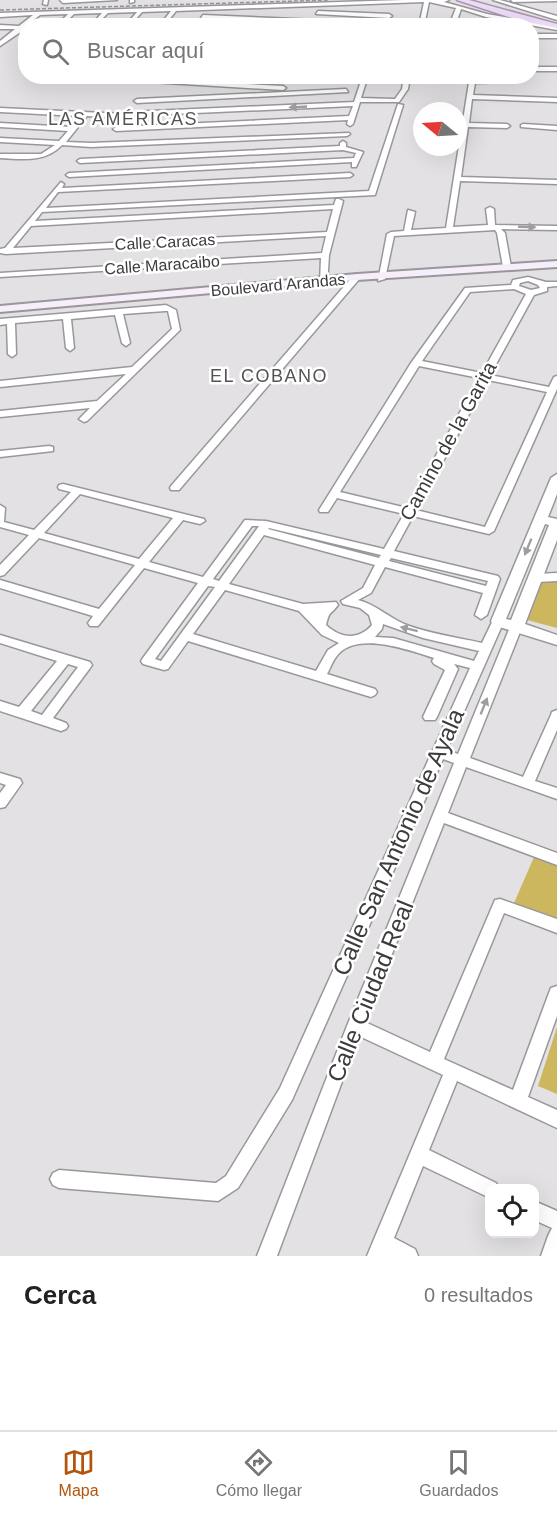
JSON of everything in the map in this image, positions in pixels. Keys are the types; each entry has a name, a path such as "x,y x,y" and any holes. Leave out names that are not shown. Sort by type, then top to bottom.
{"main road":[{"path":"467,2 532,18"},
{"path":"539,20 557,24"},
{"name":"Boulevard Arandas","path":"0,311 242,291 355,279 507,267 557,266"},
{"name":"Boulevard Arandas","path":"380,277 557,266"}],"street":[{"path":"0,0 18,2"},
{"path":"63,0 63,2 115,0"},
{"path":"436,1 447,0"},
{"path":"497,1 557,0"},
{"path":"423,18 427,1"},
{"path":"294,9 427,1 467,2 486,15 510,18"},
{"path":"497,1 557,24"},
{"path":"530,1 557,7"},
{"path":"456,18 467,2"},
{"path":"1,16 227,8 294,9 389,16 393,3"},
{"path":"203,16 210,8"},
{"path":"168,18 175,9"},
{"path":"289,18 294,9"},
{"path":"134,18 141,10"},
{"path":"100,18 107,11"},
{"path":"67,18 73,12"},
{"path":"34,18 38,14"},
{"path":"203,16 227,18"},
{"path":"539,22 557,24"},
{"path":"0,27 18,28"},
{"path":"0,44 18,31"},
{"path":"539,36 557,36"},
{"path":"539,69 557,69"},
{"path":"150,84 248,86 346,92 359,99"},
{"path":"150,84 213,97"},
{"path":"103,145 150,84"},
{"path":"343,148 363,84"},
{"path":"0,110 127,115 233,110 359,99 397,101 406,84"},
{"path":"449,230 468,125 473,84"},
{"path":"193,183 248,86"},
{"path":"137,101 346,92"},
{"path":"472,97 557,100"},
{"path":"40,210 372,193 399,105"},
{"path":"0,156 39,158 50,154 85,114"},
{"path":"116,129 352,118"},
{"path":"0,124 72,129"},
{"path":"468,125 507,126"},
{"path":"523,126 557,128"},
{"path":"0,140 103,145 347,134"},
{"path":"0,259 4,251 69,175 91,145"},
{"path":"80,161 343,148 360,152 337,207 325,255 323,282"},
{"path":"69,175 357,160"},
{"path":"56,190 350,175"},
{"path":"458,179 557,182"},
{"path":"77,189 76,200 99,208"},
{"path":"211,202 215,213"},
{"path":"164,204 164,216"},
{"path":"28,224 337,207"},
{"path":"489,209 495,228 501,233 507,267"},
{"path":"407,233 411,212"},
{"path":"380,277 390,235 495,228 557,228"},
{"name":"Calle Caracas","path":"4,251 330,234"},
{"name":"Calle Maracaibo","path":"0,275 325,255"},
{"path":"175,488 355,279"},
{"path":"515,287 516,282 523,279 533,279 544,285 557,284"},
{"path":"324,510 416,363 468,290 515,287 531,293 542,291 544,285"},
{"name":"Camino de la Garita","path":"367,590 483,376 531,293"},
{"path":"0,322 170,308 176,330 84,419"},
{"path":"118,312 126,343"},
{"path":"67,316 69,348"},
{"path":"11,321 12,354"},
{"path":"416,363 552,390"},
{"path":"0,384 134,370"},
{"path":"334,494 489,531 557,379"},
{"path":"0,414 100,404"},
{"path":"0,454 49,449"},
{"name":"Calle San Antonio de Ayala","path":"59,1179 218,1192 232,1182 286,1094 498,621 557,478"},
{"path":"63,487 200,521"},
{"path":"0,572 78,491"},
{"path":"0,508 0,522 35,535 303,608 347,601 367,590 378,626 374,632 332,653 320,676"},
{"path":"0,584 98,619 180,516"},
{"path":"516,627 557,523 540,519"},
{"path":"263,528 164,666 147,662 249,522 263,528 492,585 481,615"},
{"path":"536,578 557,577"},
{"path":"347,601 373,611 385,621 399,626 485,648"},
{"path":"332,604 322,613 324,629 332,653"},
{"path":"303,608 324,629 355,640 375,639 477,666"},
{"path":"498,621 557,640"},
{"name":"Calle Ciudad Real","path":"267,1256 355,1026 516,627"},
{"path":"186,636 371,692"},
{"path":"0,639 87,665 44,721"},
{"path":"458,660 465,643"},
{"path":"406,646 406,653 451,666 430,717"},
{"path":"22,713 65,659"},
{"path":"0,706 61,726"},
{"path":"527,783 552,740 557,715"},
{"path":"438,752 557,794"},
{"path":"0,778 15,783 0,802"},
{"path":"440,816 557,858"},
{"path":"435,1061 500,905 557,926"},
{"path":"518,1101 557,993"},
{"path":"355,1026 557,1119"},
{"path":"408,1256 380,1249 453,1070"},
{"path":"419,1155 485,1187"},
{"path":"539,1212 557,1221"},
{"path":"551,1256 557,1236"}],"shaded area":[{"path":"539,581 557,582 557,628 527,620"},
{"path":"534,857 557,866 557,918 514,903"},
{"path":"557,1027 557,1094 538,1086"}],"railway":[{"path":"0,10 329,0"}],"district":[{"name":"LAS AMÉRICAS","path":"123,119"},
{"name":"EL COBANO","path":"269,376"}]}
